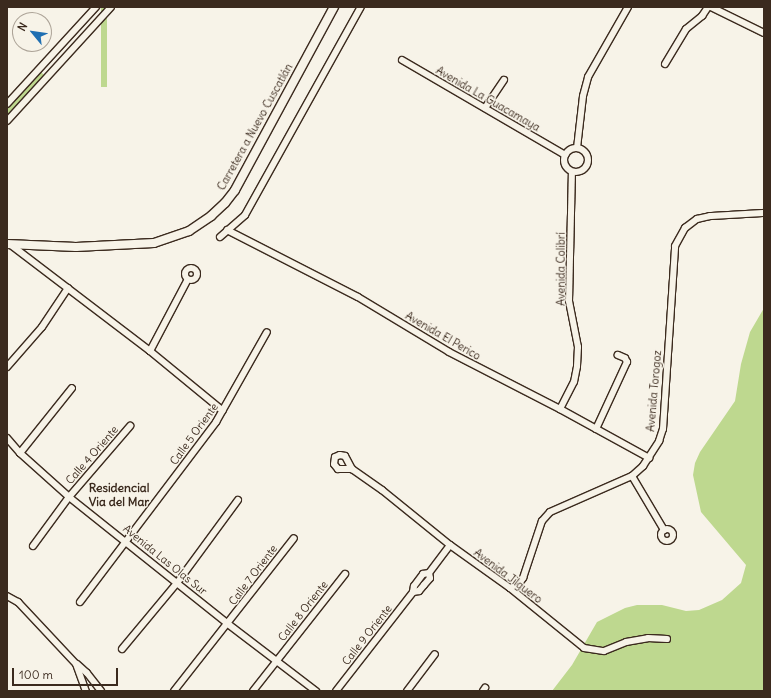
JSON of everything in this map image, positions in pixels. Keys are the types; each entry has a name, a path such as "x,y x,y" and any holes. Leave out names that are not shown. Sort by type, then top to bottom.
{"street":[{"path":"7,104 96,7"},
{"path":"7,121 110,7"},
{"name":"Carretera a Nuevo Cuscatlán","path":"9,245 76,247 154,243 189,230 211,216 225,203 235,190 334,7"},
{"path":"220,237 245,215 361,7"},
{"path":"577,148 583,96 588,76 628,7"},
{"path":"665,64 686,29 702,16 708,7"},
{"path":"711,7 764,33"},
{"name":"Avenida La Guacamaya","path":"402,60 565,155"},
{"path":"43,65 51,73"},
{"path":"485,108 504,80"},
{"path":"577,148 584,152 587,163 580,171 572,172 565,165 565,155 570,150 577,148"},
{"name":"Avenida Colibrí","path":"560,409 574,382 578,366 578,347 569,301 572,172"},
{"name":"Avenida Torogoz","path":"510,588 518,585 523,578 542,521 550,512 632,476 649,458 659,442 663,429 675,246 685,228 697,219 710,216 764,213"},
{"name":"Avenida El Perico","path":"227,230 358,297 449,352 560,409 649,458"},
{"path":"9,245 150,351 223,411"},
{"path":"150,351 188,279"},
{"path":"7,367 42,327 68,288"},
{"name":"Calle 5 Oriente","path":"80,602 223,411 267,332"},
{"path":"596,429 626,362 625,358 618,355"},
{"path":"20,453 72,388"},
{"name":"Calle 4 Oriente","path":"32,546 69,497 130,426"},
{"name":"Avenida Las Olas Sur","path":"7,438 20,453 69,497 228,624 316,691"},
{"name":"Avenida Jilguero","path":"352,469 382,490 450,546 510,588 584,648 604,651 626,642 648,638 667,639"},
{"path":"632,476 664,530"},
{"path":"122,649 177,583 238,500"},
{"name":"Calle 7 Oriente","path":"174,691 294,538"},
{"name":"Calle 9 Oriente","path":"336,691 413,592 419,591 430,578 429,573 450,546"},
{"name":"Calle 8 Oriente","path":"253,691 345,574"},
{"path":"7,596 18,602 76,664 87,673 101,691"},
{"path":"407,691 435,654"},
{"path":"76,664 86,691"}],"green space":[{"path":"101,7 107,7 107,87 101,87"},
{"path":"41,72 44,75 7,116 7,109"},
{"path":"764,308 764,691 552,691 572,665 597,622 625,608 637,605 662,605 686,611 699,610 722,600 741,583 746,565 701,512 693,475 695,463 700,452 735,401 741,364 750,332"}],"district":[{"name":"Residencial Via del Mar","path":"119,495"}]}
